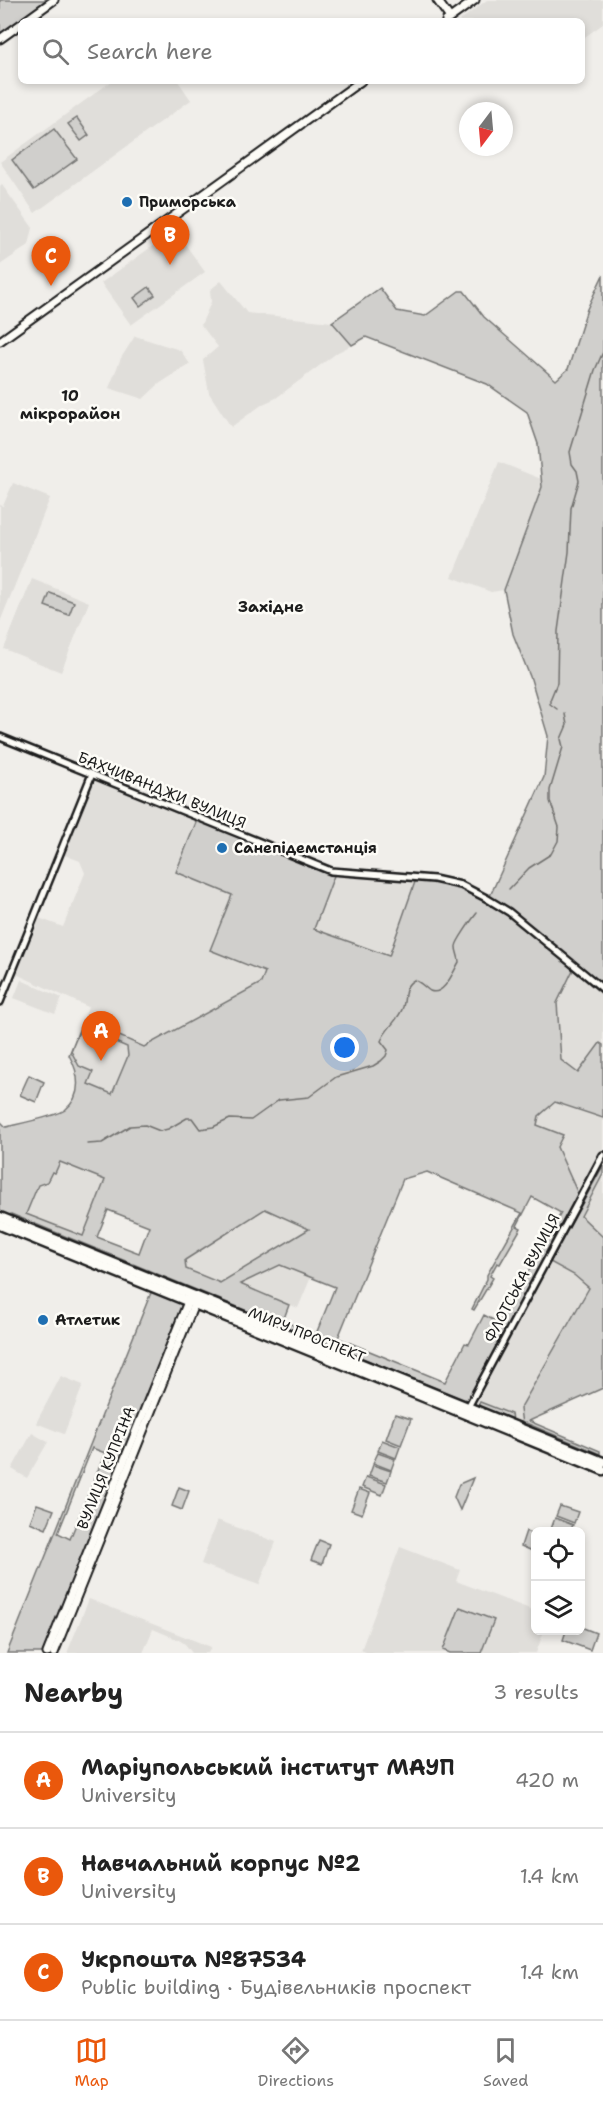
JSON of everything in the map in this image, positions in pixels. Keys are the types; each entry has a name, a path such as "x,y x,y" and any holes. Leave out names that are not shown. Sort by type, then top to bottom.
{"highway":[{"name":"МИРУ ПРОСПЕКТ","path":"0,1217 193,1299 559,1448 603,1470"},
{"name":"МИРУ ПРОСПЕКТ","path":"0,1227 145,1279"},
{"name":"МИРУ ПРОСПЕКТ","path":"559,1448 603,1462"}],"main road":[{"path":"29,18 54,0"},
{"path":"437,0 447,18"},
{"path":"451,18 476,0"},
{"path":"0,39 18,26"},
{"path":"0,341 357,84"},
{"name":"ВУЛИЦЯ КУПРІНА","path":"47,1653 77,1586 193,1299"},
{"name":"ВУЛИЦЯ КУПРІНА","path":"54,1653 77,1586"}],"street":[{"name":"БАХЧИВАНДЖИ ВУЛИЦЯ","path":"0,737 331,871 426,878 460,885 509,912 603,989"},
{"path":"0,1002 92,774"},
{"name":"ФЛОТСЬКА ВУЛИЦЯ","path":"466,1410 603,1155"}],"shaded area":[{"path":"0,0 53,0 28,18 18,18 18,25 0,38"},
{"path":"487,0 603,0 603,24 585,37 585,18 463,18"},
{"path":"108,84 180,84 191,100 35,213 0,162"},
{"path":"77,118 89,135 81,141 68,124"},
{"path":"54,129 77,159 34,190 12,160"},
{"path":"2,185 33,228 29,245 0,265 0,187"},
{"path":"175,230 205,272 131,325 101,283"},
{"path":"603,275 603,986 490,896 544,777 548,736 531,679 513,634 504,590 542,487 538,444 527,412 487,384 366,337 352,345 332,322 380,288 397,311 425,316 459,291 464,291 484,317 556,380 568,369 587,309"},
{"path":"221,281 247,313 332,322 352,345 338,352 276,398 263,404 231,427 209,393 203,360 218,347 201,325 211,302 210,290"},
{"path":"149,287 155,295 140,306 134,298"},
{"path":"135,336 180,350 190,364 159,384 143,399 109,388 121,358"},
{"path":"499,462 541,479 542,487 504,590 491,592 452,577"},
{"path":"13,483 50,498 0,622 0,505 3,506"},
{"path":"32,579 89,602 61,672 4,649"},
{"path":"50,593 74,602 69,615 45,606"},
{"path":"93,777 197,820 176,872 233,895 265,972 261,983 144,1047 83,1020 88,1007 14,973 36,917 63,927 85,873 80,861 62,854"},
{"path":"197,820 316,868 335,873 314,929 389,956 416,879 450,884 500,908 603,992 603,995 573,970 557,1003 561,1060 578,1073 600,1043 603,1045 603,1118 555,1102 539,1116 537,1125 563,1135 557,1147 578,1194 467,1401 11,1214 10,1216 0,1212 0,1121 6,1127 28,1122 61,1112 71,1104 78,1084 69,1055 83,1020 144,1047 261,983 265,972 210,950 232,895 176,872","holes":["81,1027 127,1047 128,1056 112,1094 88,1084 93,1072 79,1066 71,1051","60,1162 105,1180 83,1236 26,1214 38,1185 47,1182 52,1172 55,1173","427,1172 522,1213 487,1275 472,1309 474,1310 493,1278 490,1276 497,1263 500,1264 521,1228 517,1226 532,1197 561,1213 499,1323 484,1315 469,1344 465,1343 445,1382 338,1338 403,1179","265,1209 309,1229 220,1283 186,1269 185,1260","108,1210 149,1226 139,1253 97,1237","280,1265 335,1287 316,1334 283,1321 289,1305 240,1284"]},
{"path":"335,873 416,879 389,956 314,929"},
{"path":"573,970 603,995 603,1045 600,1044 578,1073 560,1060 556,1003"},
{"path":"21,980 62,998 55,1014 14,998"},
{"path":"81,1027 127,1047 128,1056 112,1094 88,1084 71,1051"},
{"path":"29,1075 44,1082 36,1102 20,1095"},
{"path":"555,1102 603,1118 603,1148 578,1194 557,1147 536,1125 539,1116"},
{"path":"60,1162 106,1180 83,1237 26,1214 38,1185 52,1172 55,1173"},
{"path":"603,1166 603,1174 581,1216 603,1237 603,1388 529,1421 600,1451 600,1454 526,1423 522,1424 520,1409 589,1288 574,1275 550,1262"},
{"path":"603,1174 603,1237 581,1216"},
{"path":"265,1209 310,1228 220,1283 186,1269 185,1260"},
{"path":"550,1262 574,1275 589,1288 520,1409 522,1424 473,1404"},
{"path":"280,1265 311,1277 298,1308 239,1284"},
{"path":"152,1290 184,1303 44,1653 7,1653","holes":["92,1448 105,1453 70,1539 58,1533"]},
{"path":"61,1376 83,1385 64,1434 36,1423"},
{"path":"480,1402 511,1414 512,1420 478,1406"},
{"path":"395,1414 411,1419 401,1445 386,1439"},
{"path":"32,1433 48,1442 27,1478 12,1469"},
{"path":"382,1440 400,1447 396,1458 378,1451"},
{"path":"378,1453 395,1459 391,1470 373,1463"},
{"path":"373,1465 391,1471 387,1482 369,1476"},
{"path":"366,1477 386,1484 382,1495 362,1487"},
{"path":"473,1478 460,1510 454,1497 459,1484"},
{"path":"179,1487 189,1491 182,1510 172,1506"},
{"path":"359,1489 370,1493 362,1514 351,1510"},
{"path":"37,1504 54,1510 46,1529 30,1522"},
{"path":"560,1506 578,1512 574,1523 556,1516"},
{"path":"555,1518 573,1525 572,1527 552,1527"},
{"path":"217,1520 276,1542 259,1585 201,1564"},
{"path":"526,1531 531,1533 531,1550 521,1546"},
{"path":"319,1540 329,1544 322,1564 311,1560"},
{"path":"400,1547 460,1570 456,1581 531,1609 531,1635 543,1635 536,1653 368,1653 361,1650"},
{"path":"89,1599 211,1647 208,1653 192,1653 179,1640 153,1629 143,1653 67,1653"},
{"path":"460,1607 494,1620 481,1653 450,1653 443,1650"},
{"path":"585,1629 596,1633 590,1650 563,1640 565,1635 585,1635"}],"waterway":[{"path":"557,709 550,704 550,700 557,683 558,631 569,552 571,508 579,481 570,452 595,370 603,352"},
{"path":"509,889 529,868 551,854 558,841 559,827 550,801 550,790 563,747 561,739 567,725 565,714"},
{"path":"87,1144 102,1143 130,1126 145,1125 160,1131 187,1118 192,1118 200,1129 213,1127 230,1119 251,1120 279,1100 309,1097 336,1077 373,1066 386,1056 388,1050 381,1041 401,1012 410,982 414,980 435,992 444,987 459,962 456,945 477,913"}],"place":[{"name":"Приморська","path":"127,202"},
{"name":"Навчальний корпус №2","path":"170,265"},
{"name":"Укрпошта №87534","path":"51,286"},
{"name":"Санепідемстанція","path":"222,848"},
{"name":"Маріупольський інститут МАУП","path":"101,1061"},
{"name":"Атлетик","path":"43,1320"}],"district":[{"name":"10 мікрорайон","path":"70,404"},
{"name":"Західне","path":"271,606"}]}
